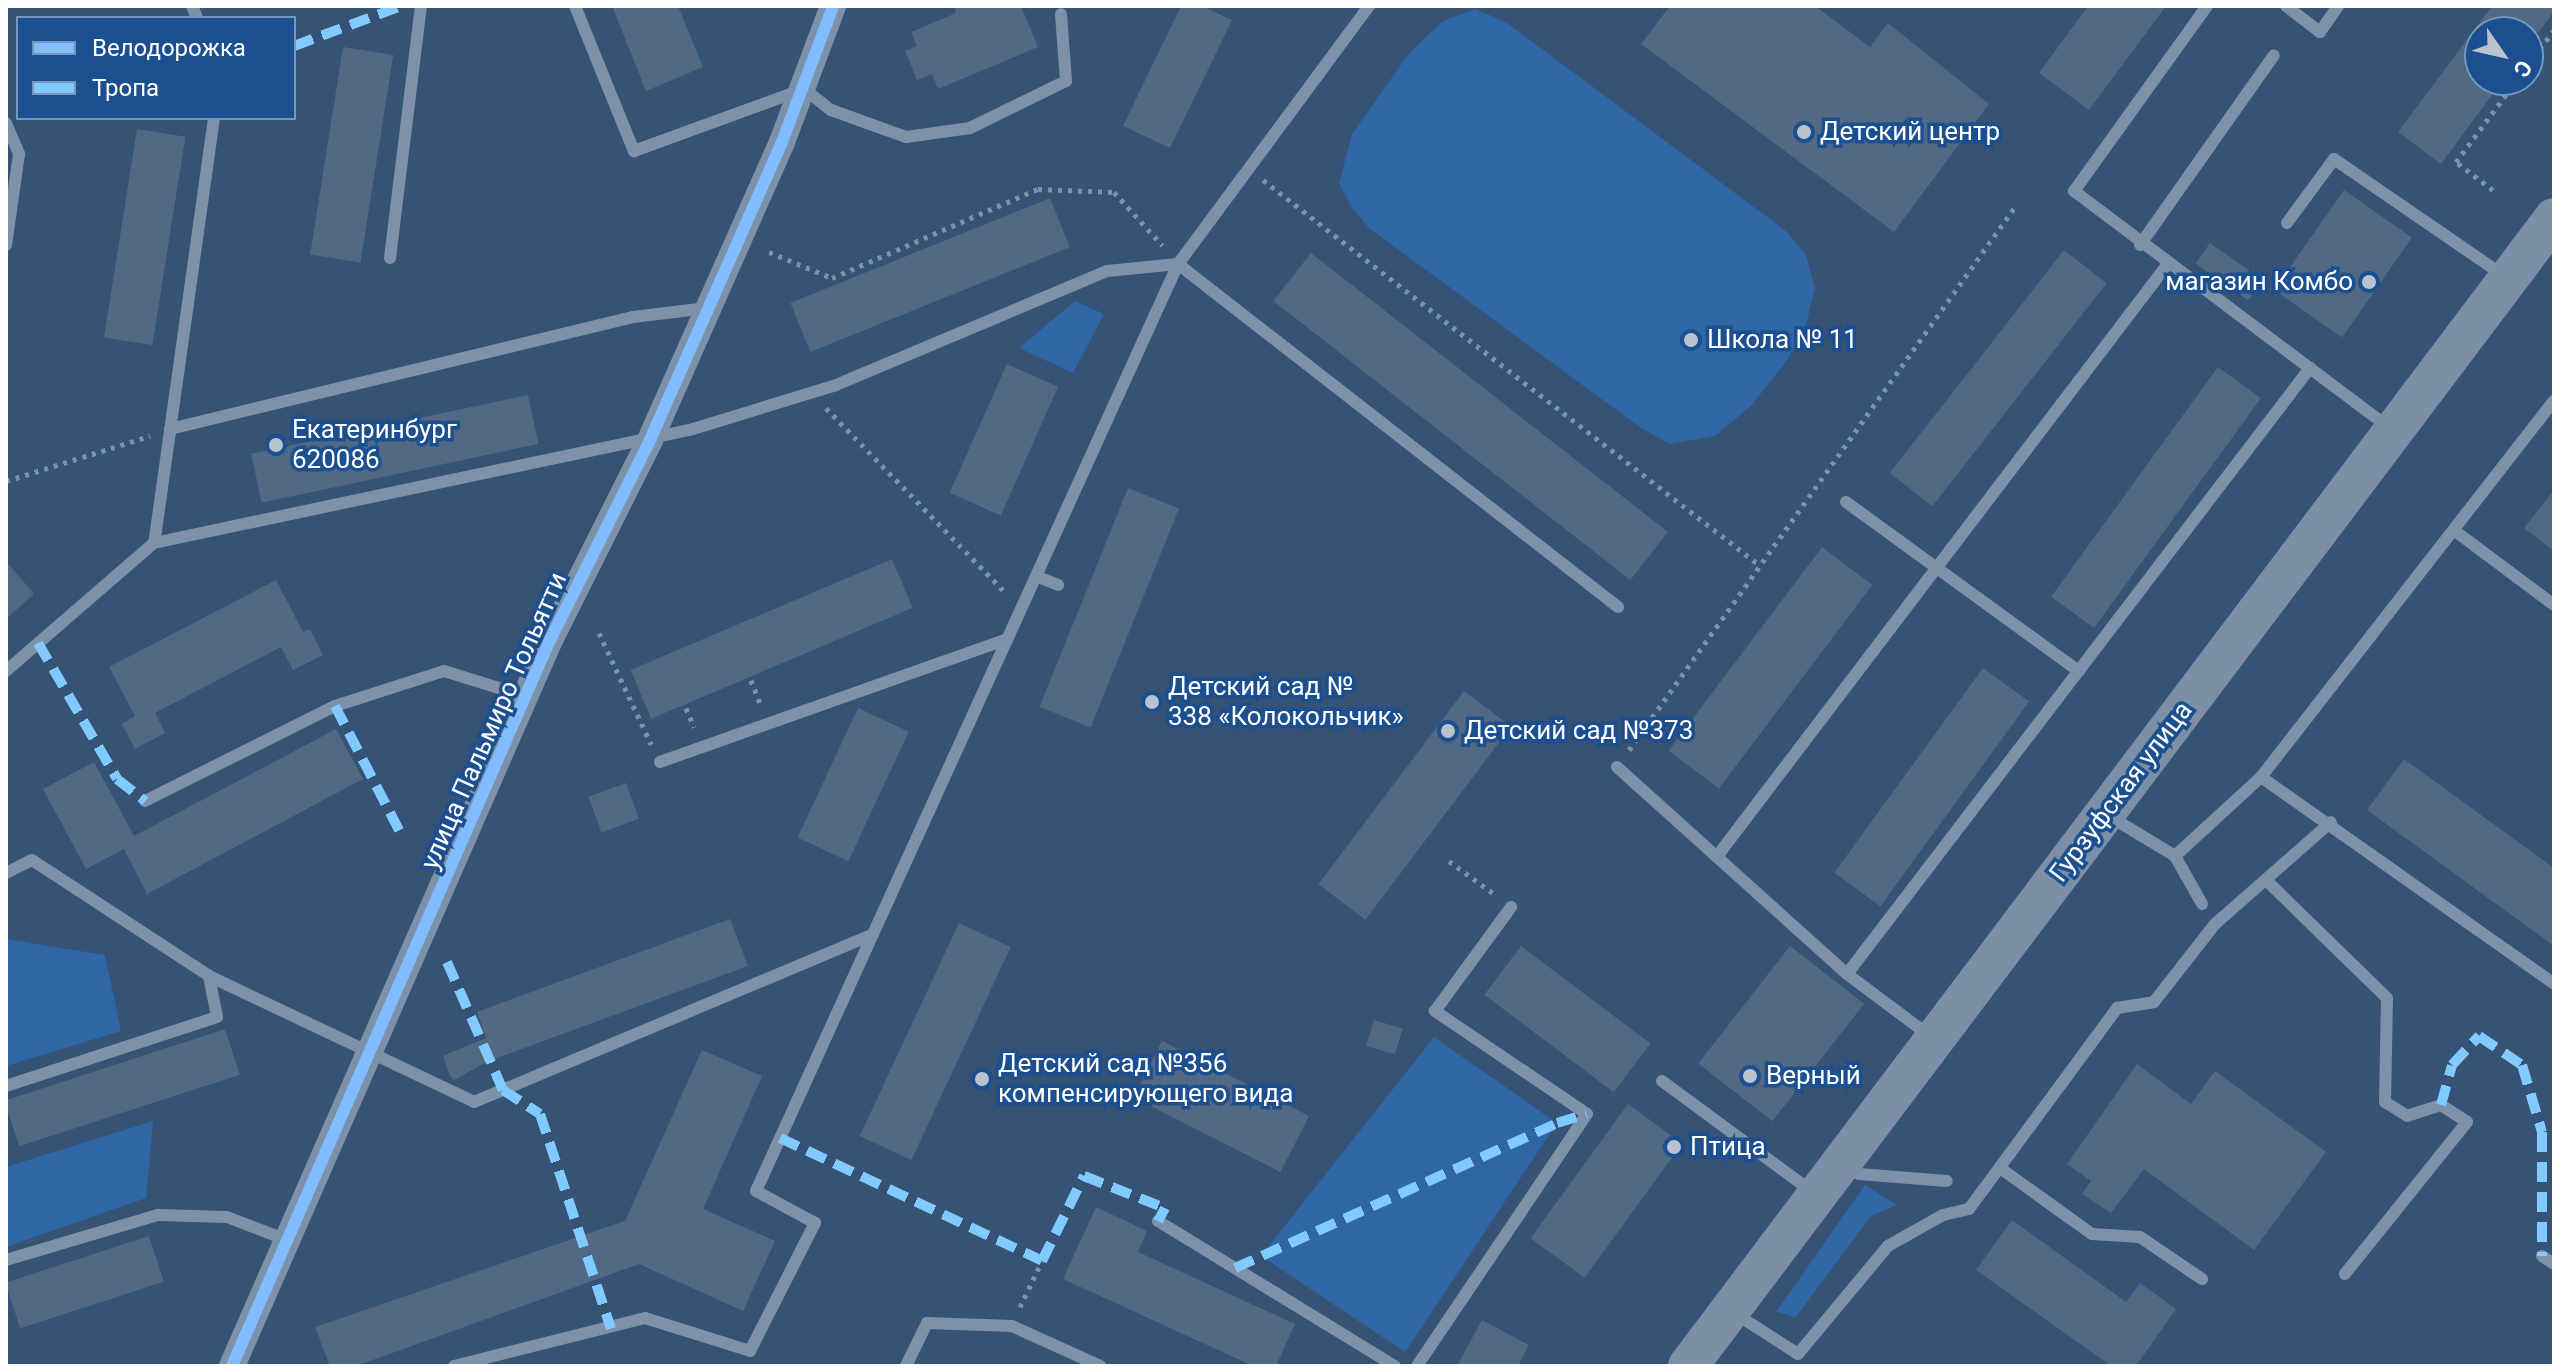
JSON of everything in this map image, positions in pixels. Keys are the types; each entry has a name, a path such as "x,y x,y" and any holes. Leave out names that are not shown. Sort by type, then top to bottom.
{"main road":[{"name":"Гурзуфская улица","path":"1688,1366 1826,1178 2107,815 2554,218"}],"street":[{"name":"улица Пальмиро Тольятти","path":"232,1366 372,1054 525,696 650,440 804,89 833,6"}],"lane":[{"path":"390,258 421,6"},
{"path":"575,6 634,151 804,89 831,110 906,137 970,128 1066,81 1061,14"},
{"path":"454,1366 645,1318 750,1351 815,1223 756,1191 1178,264 1369,6"},
{"path":"2207,6 2074,191 2140,245 2393,431"},
{"path":"2286,6 2320,32 2338,6"},
{"path":"2140,245 2274,55"},
{"path":"154,543 214,120"},
{"path":"6,123 19,154 6,245"},
{"path":"2287,223 2334,159 2509,279"},
{"path":"6,671 154,543 650,440 812,392 1107,271 1178,264 1618,607"},
{"path":"1718,855 2167,265"},
{"path":"170,429 633,317 707,308"},
{"path":"1847,974 2310,368"},
{"path":"2175,856 2261,777 2554,400"},
{"path":"1846,502 2079,671"},
{"path":"2455,531 2554,605"},
{"path":"1036,576 1058,585"},
{"path":"660,762 1008,639"},
{"path":"145,801 335,706 444,671 525,696"},
{"path":"1617,767 1847,974 1935,1039"},
{"path":"2261,777 2331,822 2554,984"},
{"path":"2107,815 2175,856 2202,904"},
{"path":"1727,1310 1798,1354 1888,1246 1943,1215 1969,1209 2117,1008 2154,1002 2215,924 2331,822"},
{"path":"6,873 32,860 209,976 474,1102 873,934"},
{"path":"2266,880 2387,998 2385,1102 2407,1116 2441,1105 2467,1122 2345,1274"},
{"path":"1417,1366 1587,1114 1435,1011 1511,907"},
{"path":"6,1086 217,1017 209,976"},
{"path":"1662,1081 1826,1178 1859,1174 1947,1181"},
{"path":"2000,1168 2092,1234 2140,1237 2202,1279"},
{"path":"6,1260 158,1215 227,1217 287,1240"},
{"path":"1158,1221 1395,1366"},
{"path":"2542,1256 2554,1264"},
{"path":"906,1366 927,1323 1012,1326 1100,1366"}],"path":[{"path":"2493,190 2456,162 2505,96"},
{"path":"1247,167 1758,564"},
{"path":"769,252 832,278 1038,189 1114,192 1178,264"},
{"path":"1617,767 1758,564 2017,204"},
{"path":"812,392 1021,609"},
{"path":"6,481 170,429"},
{"path":"599,633 660,762"},
{"path":"751,680 762,709"},
{"path":"686,708 696,733"},
{"path":"1449,861 1511,907"},
{"path":"1012,1326 1042,1261"}],"shaded area":[{"path":"1475,9 1506,22 1786,231 1806,255 1815,288 1806,325 1788,359 1751,406 1715,436 1670,444 1641,428 1369,228 1352,208 1339,183 1352,134 1410,52 1443,21"},
{"path":"1075,301 1104,314 1073,373 1019,348"},
{"path":"6,939 105,955 121,1031 6,1066"},
{"path":"1434,1037 1557,1123 1405,1352 1261,1256"},
{"path":"153,1121 146,1198 6,1247 6,1167"},
{"path":"1865,1185 1897,1205 1871,1216 1796,1317 1776,1312"}],"building":[{"path":"612,6 678,6 703,67 646,91"},
{"path":"954,6 1021,6 1038,47 938,89 932,74 917,80 905,51 917,46 911,32 956,13"},
{"path":"1181,6 1202,6 1232,20 1170,148 1123,126"},
{"path":"1670,6 1815,6 1870,47 1888,23 1989,104 1894,232 1641,44"},
{"name":"Детский центр","path":"2088,6 2166,6 2089,110 2039,73"},
{"path":"2492,6 2554,6 2544,25 2544,16 2485,16"},
{"path":"2464,44 2464,96 2491,96 2441,164 2398,132"},
{"path":"343,47 393,55 361,262 310,254"},
{"path":"137,129 185,137 152,345 104,337"},
{"path":"2344,190 2412,238 2342,338 2274,290"},
{"path":"1050,198 1070,247 810,352 790,303"},
{"path":"2210,243 2262,280 2248,300 2196,263"},
{"path":"2064,250 2107,283 1932,506 1890,473"},
{"path":"1311,253 1668,532 1630,580 1273,301"},
{"path":"1007,364 1058,387 1001,516 950,493"},
{"path":"2218,367 2261,398 2094,628 2051,597"},
{"path":"528,395 538,444 262,503 251,454"},
{"path":"1128,488 1179,509 1091,727 1040,707"},
{"path":"2554,490 2554,551 2524,528"},
{"path":"1822,547 1872,585 1719,789 1669,751"},
{"path":"892,559 913,608 651,719 631,670"},
{"path":"6,561 34,594 6,619"},
{"path":"276,580 303,632 310,629 323,655 293,670 281,647 155,713 165,733 135,749 122,724 135,716 109,667"},
{"path":"1983,668 2029,702 1880,906 1834,873"},
{"path":"1464,691 1511,727 1365,920 1318,884"},
{"path":"858,708 909,732 848,861 798,838"},
{"path":"336,729 363,779 147,894 124,849 86,869 43,789 94,762 134,836"},
{"path":"2404,759 2554,868 2554,946 2367,810"},
{"path":"626,783 639,819 601,832 588,797"},
{"path":"730,919 748,966 486,1062 454,1080 450,1075 443,1056 486,1038 477,1012"},
{"path":"959,923 1011,947 911,1160 860,1136"},
{"path":"1521,946 1650,1043 1614,1092 1484,995"},
{"path":"1790,946 1864,1004 1772,1121 1698,1063"},
{"path":"1374,1020 1403,1029 1395,1055 1366,1046"},
{"path":"225,1029 240,1075 19,1146 6,1100"},
{"path":"1162,1041 1309,1116 1280,1172 1133,1097"},
{"path":"702,1050 762,1076 703,1209 775,1241 743,1311 639,1264 356,1366 330,1366 315,1327 625,1221"},
{"path":"2137,1064 2191,1104 2215,1071 2326,1152 2254,1250 2144,1169 2111,1213 2082,1194 2091,1181 2067,1164"},
{"path":"1628,1104 1682,1143 1585,1278 1530,1238"},
{"path":"1096,1207 1147,1231 1138,1252 1295,1324 1276,1366 1253,1366 1063,1279"},
{"path":"2012,1220 2126,1302 2140,1283 2176,1309 2136,1366 2111,1366 1976,1270"},
{"path":"149,1236 164,1282 20,1328 6,1282"},
{"path":"1482,1320 1529,1345 1518,1366 1457,1366"}],"marked path":[{"path":"296,45 401,6"},
{"path":"38,643 117,779 145,801"},
{"path":"335,706 400,832"},
{"path":"447,962 503,1090 540,1114 611,1329"},
{"path":"2441,1105 2452,1065 2479,1036 2522,1065 2542,1132 2542,1256"},
{"path":"1235,1268 1557,1123 1587,1114"},
{"path":"780,1138 1042,1261 1084,1176 1165,1208 1158,1221"}],"cycle path":[{"path":"232,1366 549,642 650,440 782,142 833,6"}],"place":[{"name":"Детский центр","path":"1804,132"},
{"name":"магазин Комбо","path":"2369,282"},
{"name":"Школа № 11","path":"1691,340"},
{"name":"Екатеринбург 620086","path":"276,445"},
{"name":"Детский сад № 338 «Колокольчик»","path":"1152,702"},
{"name":"Детский сад №373","path":"1448,731"},
{"name":"Верный","path":"1750,1076"},
{"name":"Детский сад №356 компенсирующего вида","path":"982,1079"},
{"name":"Птица","path":"1674,1147"}]}
